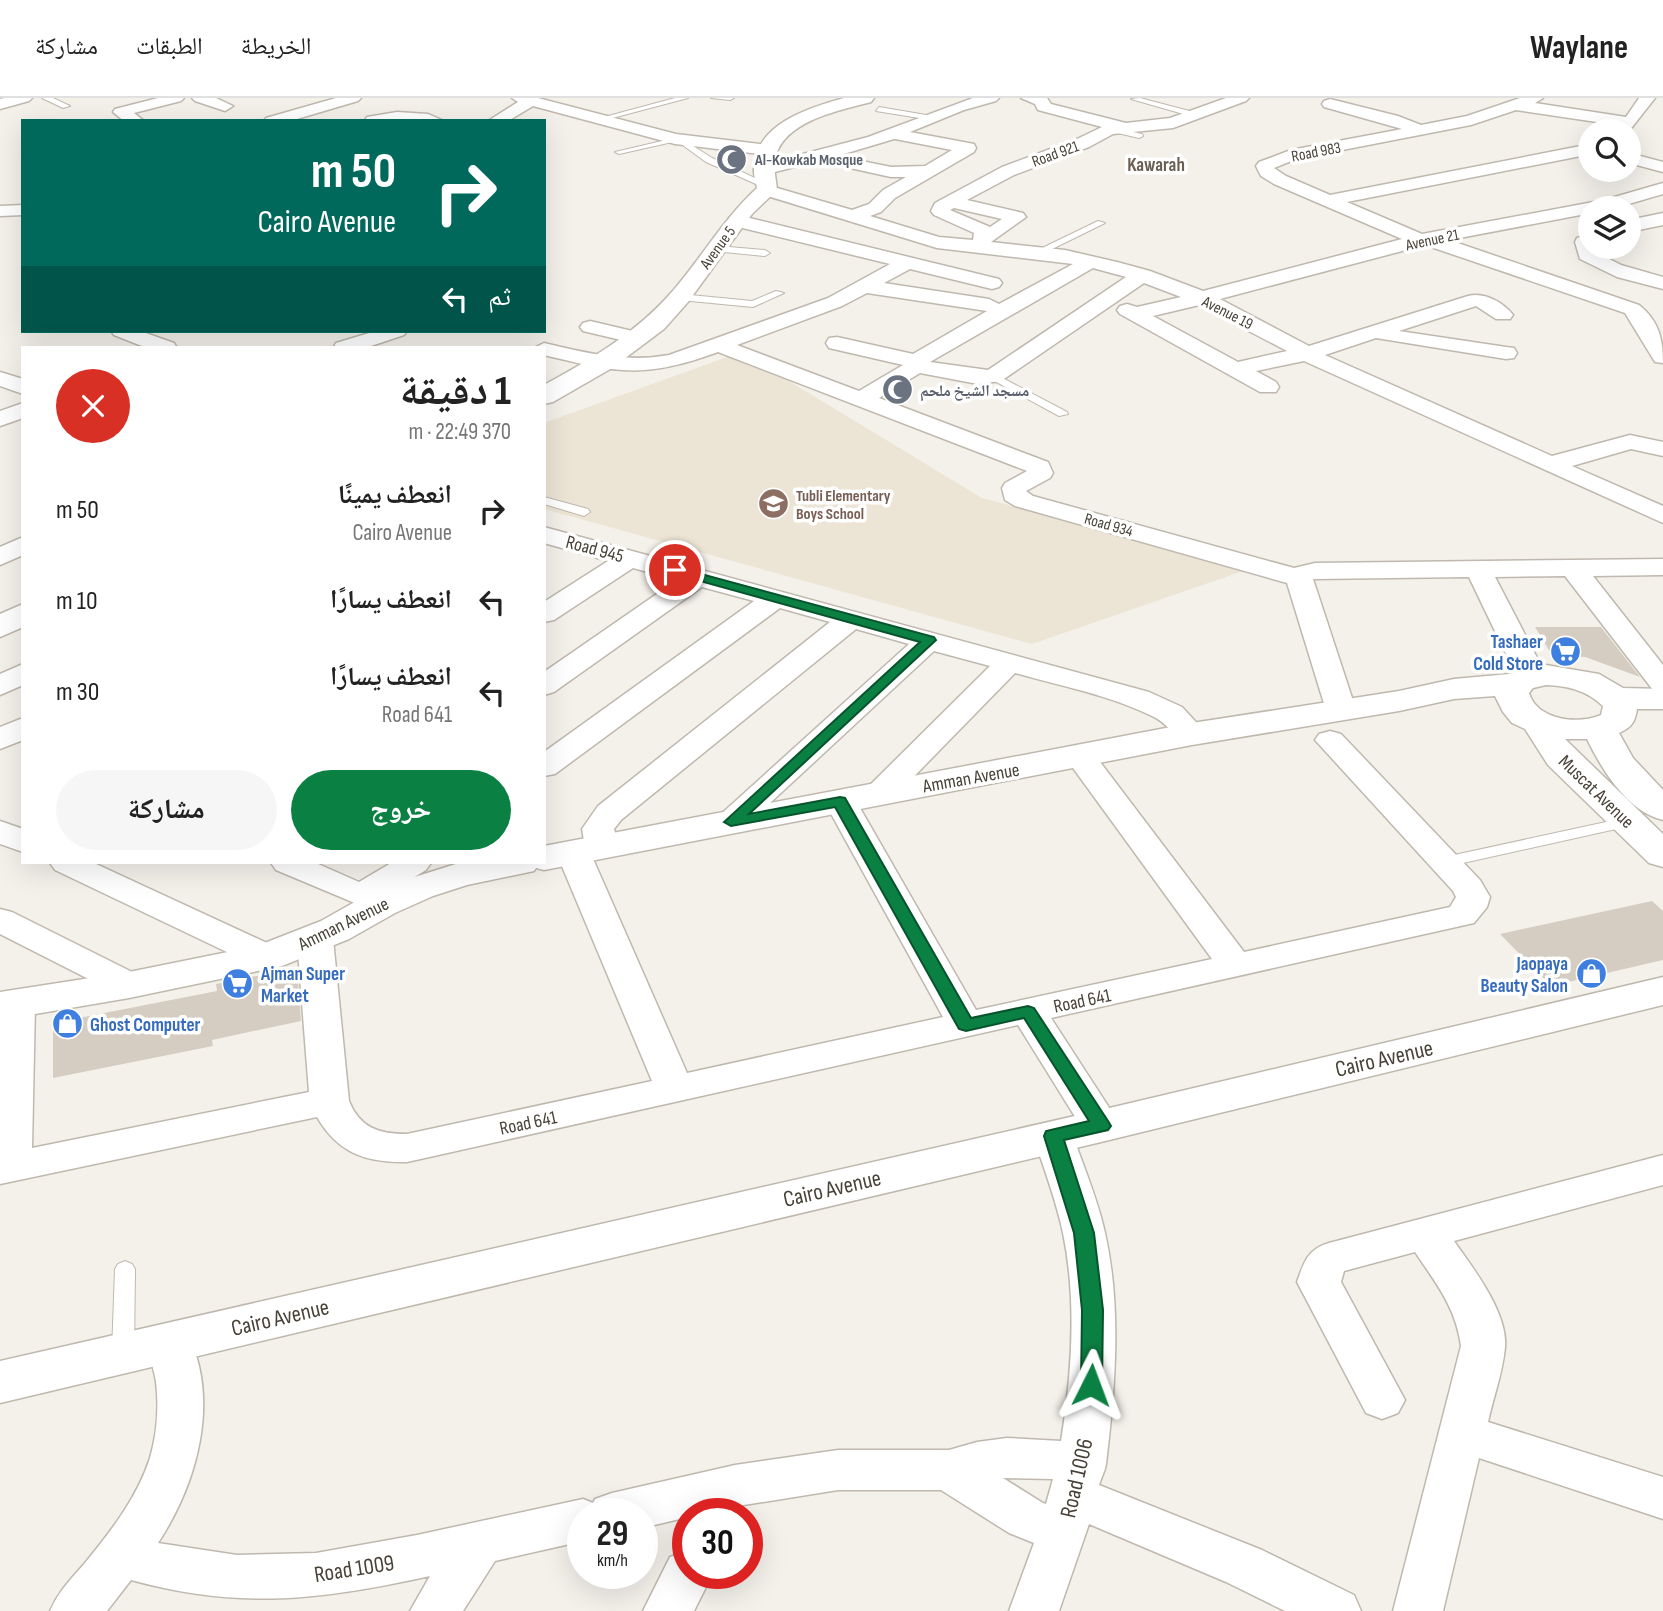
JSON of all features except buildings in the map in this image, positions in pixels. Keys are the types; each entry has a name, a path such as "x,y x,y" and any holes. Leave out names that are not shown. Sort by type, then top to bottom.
{"street":[{"path":"0,104 24,98"},
{"path":"132,119 121,113 176,98"},
{"path":"200,98 225,106"},
{"path":"279,119 353,98"},
{"path":"499,119 526,99 677,139 767,174 895,134 958,107 991,98"},
{"path":"1029,98 1044,102 1043,106 1117,128"},
{"name":"Road 921","path":"951,202 987,182 1117,128 1173,123 1195,110 1241,98"},
{"name":"Road 983","path":"1535,98 1423,131 1292,155 1265,166 1267,172 1280,180 1423,239 1632,309 1638,314 1663,357"},
{"path":"1631,119 1647,98"},
{"name":"Avenue 5","path":"546,395 603,363 638,338 680,297 737,221 767,174 776,138 795,124 826,110 872,103"},
{"path":"1330,104 1383,117 1423,131"},
{"path":"1515,105 1585,119"},
{"path":"1383,117 1406,110"},
{"path":"1035,123 1070,114"},
{"path":"381,119 428,119"},
{"path":"775,230 875,208 889,194 968,148 956,141 895,134"},
{"path":"1329,200 1578,152"},
{"path":"818,156 891,172 930,171 987,182"},
{"path":"1641,161 1663,167"},
{"name":"Avenue 19","path":"767,174 843,214 923,239 1039,252 1143,275 1204,299 1304,354 1663,515"},
{"name":"Avenue 21","path":"1134,314 1204,299 1423,239 1607,205 1663,188"},
{"path":"933,270 977,244 1015,219 1016,215 951,202 942,207 942,212 978,226 985,232 977,244"},
{"path":"0,211 21,211"},
{"path":"1641,224 1663,219"},
{"path":"737,221 933,270 998,279 964,300"},
{"path":"1593,259 1632,276 1663,283"},
{"path":"861,399 911,370 921,358 969,329 1090,262"},
{"path":"546,347 603,363 661,364 822,307 867,287 907,263"},
{"path":"837,343 894,354 930,370 978,377 993,376 1143,275"},
{"path":"867,287 964,300 1070,324"},
{"path":"1106,299 1268,387"},
{"path":"1236,369 1304,354 1475,300 1484,302 1503,315"},
{"path":"590,327 638,338"},
{"path":"969,329 1038,344"},
{"path":"126,333 161,346"},
{"path":"350,346 391,333"},
{"path":"1374,333 1506,354"},
{"name":"Road 934","path":"718,345 1039,467 1041,473 1014,488 1014,495 1024,500 1299,578"},
{"path":"546,373 573,380"},
{"path":"0,379 21,386"},
{"path":"0,419 21,412"},
{"path":"1551,464 1630,442 1663,449"},
{"name":"Road 945","path":"548,539 629,558 1139,698 1171,713 1192,734"},
{"path":"0,557 21,546"},
{"path":"546,613 629,558"},
{"path":"1335,725 1299,578 1304,573 1663,567"},
{"path":"1573,568 1663,684"},
{"path":"1478,569 1525,698 1570,730 1663,699"},
{"path":"546,685 698,577"},
{"path":"546,766 776,598"},
{"path":"0,627 21,615"},
{"path":"675,1090 573,852 598,829 609,813 851,619"},
{"path":"731,822 929,640"},
{"path":"880,793 1010,662"},
{"path":"0,686 21,674"},
{"path":"1525,698 1562,676 1593,684 1611,715"},
{"name":"Amman Avenue","path":"573,852 1192,734 1335,725 1399,701 1525,698"},
{"name":"Muscat Avenue","path":"1525,698 1556,751 1663,855"},
{"path":"1611,715 1663,720"},
{"name":"Muscat Avenue","path":"1611,715 1610,752 1627,777 1663,809"},
{"name":"Road 641","path":"328,1101 333,1114 351,1138 368,1146 407,1148 1462,915 1470,907 1473,897 1468,887 1335,725"},
{"path":"0,740 21,728"},
{"path":"0,747 21,755"},
{"path":"1080,757 1236,966"},
{"path":"840,801 966,1025"},
{"path":"0,831 21,841"},
{"path":"69,864 267,957"},
{"path":"293,864 372,900 413,864"},
{"name":"Amman Avenue","path":"8,1005 129,985 267,957 315,939 372,900 438,881 515,864"},
{"path":"0,920 129,985"},
{"path":"8,1005 6,1168 328,1101 315,939"},
{"name":"Cairo Avenue","path":"0,1382 1101,1126 1663,991"},
{"path":"1028,1012 1101,1126"},
{"name":"Road 1006","path":"1034,1611 1073,1498 1093,1359 1092,1310 1084,1233 1053,1136"},
{"path":"1382,1400 1319,1282 1329,1259 1660,1175"},
{"path":"1418,1611 1480,1360 1483,1331 1478,1315 1425,1233"},
{"path":"75,1611 123,1556 146,1522 174,1456 180,1425 181,1396 178,1368 170,1343"},
{"path":"1462,1433 1663,1498"},
{"path":"731,1498 838,1470 949,1470 977,1462 1007,1458 1044,1458 1073,1498 1244,1566 1336,1611"},
{"path":"949,1470 1026,1518 1073,1498"},
{"name":"Road 1009","path":"123,1556 209,1575 267,1578 347,1571 567,1524"},
{"path":"435,1611 479,1544"},
{"path":"668,1611 680,1589"}],"lane":[{"path":"46,98 66,106"},
{"path":"601,119 684,98"},
{"path":"715,98 730,98"},
{"path":"1135,99 1195,110"},
{"path":"872,103 932,118"},
{"path":"1117,128 1139,136"},
{"path":"619,152 677,139 709,160 767,174"},
{"path":"1039,252 1101,223"},
{"path":"717,249 765,253"},
{"path":"680,297 753,304 779,293"},
{"path":"993,376 1063,414"},
{"path":"546,501 584,512"},
{"path":"1445,862 1629,822"},
{"path":"124,1353 125,1269"}],"shaded area":[{"name":"Tubli Elementary Boys School","path":"741,352 982,498 1249,569 1032,644 546,510 546,422"}],"place":[{"name":"Al-Kowkab Mosque","path":"732,159"},
{"name":"مسجد الشيخ ملحم","path":"897,390"},
{"name":"Tubli Elementary Boys School","path":"773,504"},
{"name":"Tashaer Cold Store","path":"1566,652"},
{"name":"Jaopaya Beauty Salon","path":"1591,974"},
{"name":"Ajman Super Market","path":"238,984"},
{"name":"Ghost Computer","path":"67,1024"}],"district":[{"name":"Kawarah","path":"1156,164"}],"route":[{"path":"675,570 929,640 731,822 840,801 966,1025 1028,1012 1101,1126 1053,1136 1084,1233 1092,1310 1091,1385"}]}
